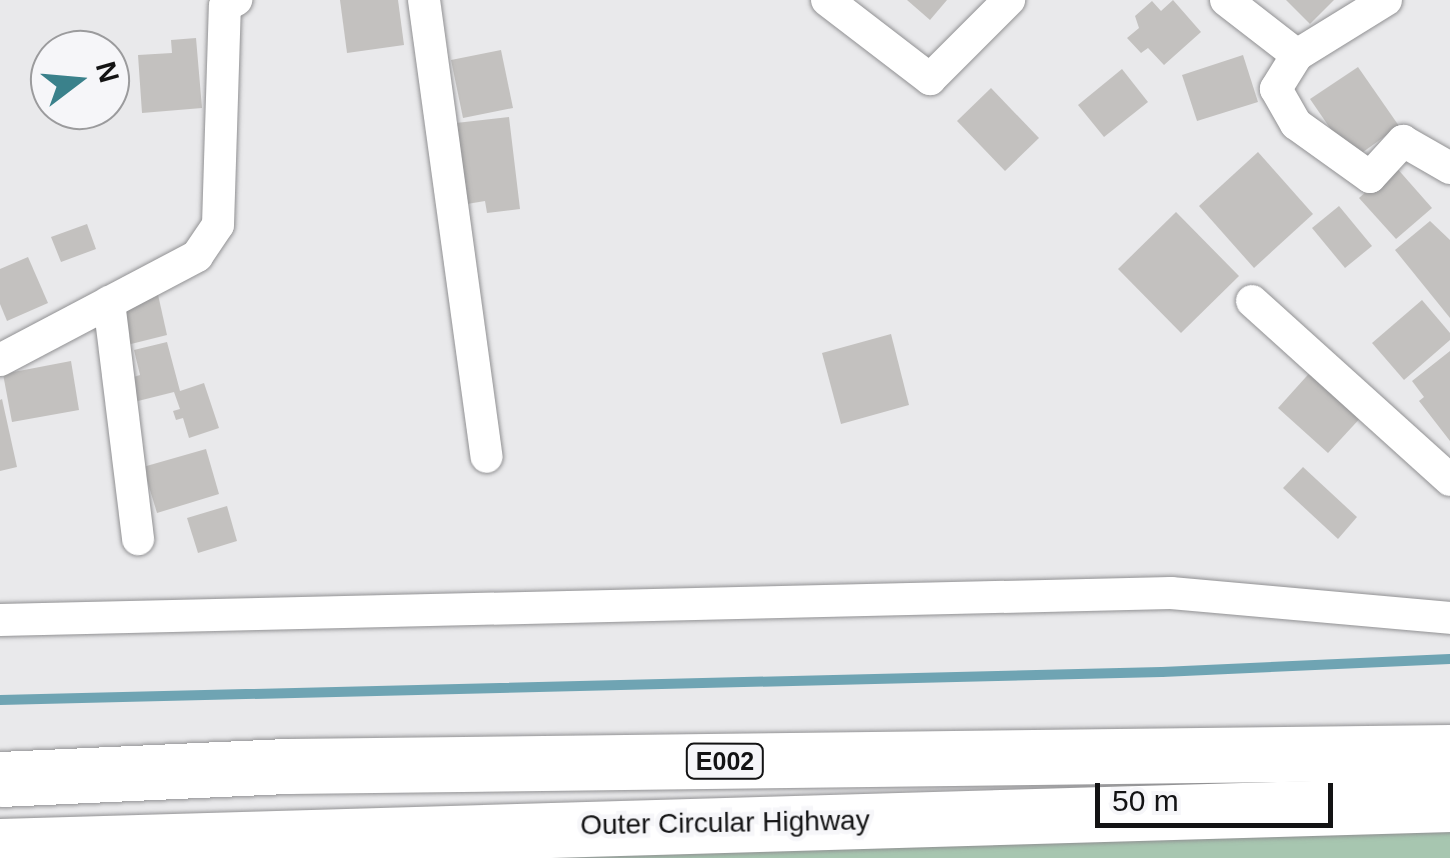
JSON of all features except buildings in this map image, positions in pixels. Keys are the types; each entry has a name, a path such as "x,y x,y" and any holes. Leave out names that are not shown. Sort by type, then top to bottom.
{"highway":[{"name":"E002","path":"0,779 288,766 1450,752"},
{"name":"Outer Circular Highway","path":"0,846 1450,804"}],"street":[{"path":"0,360 198,256 218,225 225,6 236,0"},
{"path":"424,0 486,457"},
{"path":"827,0 930,79 1009,0"},
{"path":"1226,0 1297,55"},
{"path":"1386,0 1297,55 1276,89 1296,124 1370,177 1404,141 1450,168"},
{"path":"1252,301 1450,480"},
{"path":"109,302 138,540"},
{"path":"0,620 1172,593 1450,618"}],"green space":[{"path":"1450,822 1450,858 394,858"}],"waterway":[{"path":"0,700 1162,672 1450,659"}]}
